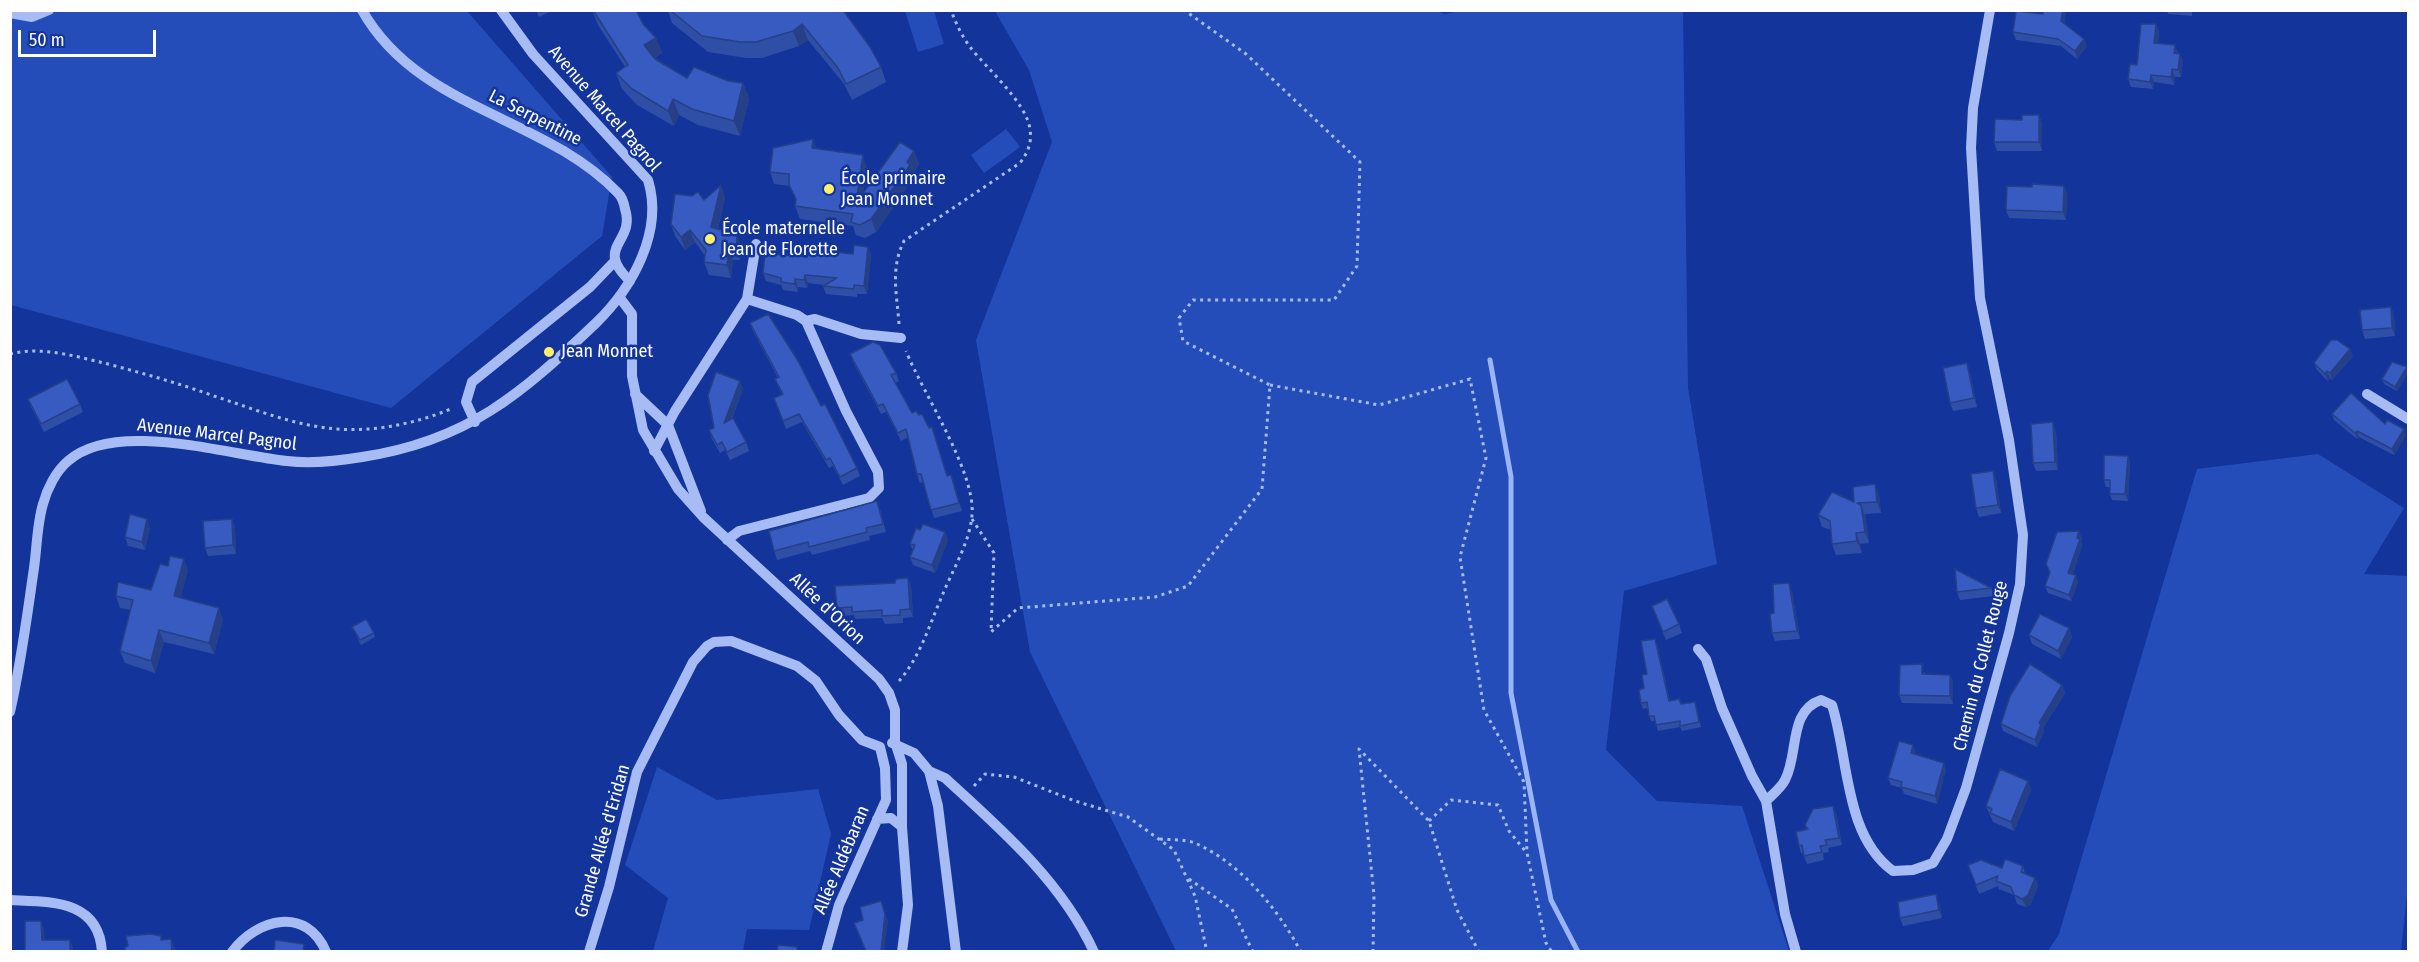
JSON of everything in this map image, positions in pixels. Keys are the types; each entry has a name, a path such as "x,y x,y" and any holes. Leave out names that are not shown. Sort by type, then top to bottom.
{"street":[{"path":"10,13 32,17 49,10"},
{"name":"La Serpentine","path":"362,10 371,26 416,74 579,160 620,195 627,215 626,228 613,253 614,262"},
{"name":"Avenue Marcel Pagnol","path":"10,712 25,631 43,504 52,482 67,461 87,448 112,441 140,440 290,462 327,461 402,449 474,422 533,381 620,298 641,256 653,215 653,197 648,180 533,54 501,10"},
{"name":"Chemin du Collet Rouge","path":"1766,801 1785,781 1801,714 1809,704 1821,700 1833,705 1855,813 1877,860 1893,871 1913,870 1933,863 1947,839 1969,777 2009,633 2020,584 2023,535 1979,287 1971,148 1972,108 1990,10"},
{"path":"654,452 668,425 747,299 756,244"},
{"path":"474,422 466,402 472,382 590,286 614,262 630,281"},
{"name":"Allée d'Orion","path":"620,298 632,314 634,393 643,430 654,452 678,489 704,517 879,679 889,693 895,710 894,742"},
{"path":"727,540 739,531 869,498 879,488 878,472 846,411 806,321 797,315 747,299"},
{"path":"806,321 815,320 861,334 901,338"},
{"name":"Allée d'Orion","path":"634,393 668,425 704,517"},
{"path":"2367,394 2409,419"},
{"name":"Grande Allée d'Eridan","path":"588,951 609,887 637,772 693,662 707,646 714,642 731,640 797,666 816,681 839,715 862,740 880,747"},
{"path":"1698,649 1706,659 1722,708 1752,776 1766,801 1785,914 1796,951"},
{"path":"880,747 894,742 914,753 929,771 938,806 956,951"},
{"path":"894,742 902,764 902,827 908,905 902,951"},
{"name":"Allée Aldébaran","path":"826,951 839,905 886,800 885,768 880,747"},
{"path":"929,771 945,778 1058,890 1080,922 1094,951"},
{"path":"877,819 891,818 902,827"},
{"path":"10,900 59,902 79,910 93,922 101,941 102,951"},
{"path":"232,951 260,927 281,921 302,924 321,940 326,951"}],"path":[{"path":"951,10 959,30 972,49 1020,108 1030,127 1030,148 1020,163 904,241 896,257 894,270 901,338 919,382 968,477 972,519 994,553 991,632 1018,608 1155,597 1188,586 1262,489 1270,385"},
{"path":"1184,10 1246,54 1360,162 1357,266 1334,300 1193,300 1179,318 1183,340 1270,385 1378,405 1470,379 1486,458 1460,557 1484,710 1524,782 1527,854 1546,943 1552,951"},
{"path":"10,354 29,349 76,356 162,378 279,418 337,429 390,427 435,416 466,402"},
{"path":"889,693 913,664 972,519"},
{"path":"1373,951 1374,895 1359,749 1429,821 1457,910 1479,951"},
{"path":"964,796 985,774 1014,777 1075,801 1128,817 1174,850 1195,896 1207,951"},
{"path":"1429,821 1451,800 1498,805 1509,831 1527,854"},
{"path":"1158,839 1195,843 1236,869 1286,924 1301,951"},
{"path":"1187,877 1232,909 1253,951"}],"shaded area":[{"path":"1433,10 1445,14 1464,10 1683,11 1688,388 1717,564 1624,591 1606,750 1657,801 1742,806 1789,951 1176,951 1030,652 976,340 1052,142 1029,70 995,11"},
{"path":"10,11 467,11 612,177 602,236 391,408 11,305"},
{"path":"905,11 934,11 944,44 918,52"},
{"path":"1006,129 1020,147 984,173 971,155"},
{"path":"2318,454 2404,508 2364,574 2408,576 2408,885 2401,951 2048,951 2059,934 2197,469"},
{"path":"657,767 717,800 818,789 831,834 809,930 747,929 743,951 653,951 668,898 625,865"}],"building":[{"path":"593,10 636,10 643,24 656,38 644,45 655,59 687,78 694,67 728,81 743,83 734,121 692,109 673,99 668,111 632,89 616,73 628,65"},
{"path":"670,10 843,10 870,47 881,67 846,84 838,68 802,24 793,31 756,42 740,42 702,36"},
{"path":"2043,10 2063,10 2061,21 2084,39 2075,51 2058,39 2013,32 2016,11 2043,14"},
{"path":"2141,24 2156,24 2154,43 2175,45 2174,53 2180,54 2178,70 2172,69 2171,77 2151,75 2150,82 2128,79 2130,64 2137,65"},
{"path":"2022,115 2039,115 2039,142 1994,142 1995,119 2022,120"},
{"path":"813,139 812,148 863,155 856,203 900,142 914,151 907,162 910,165 871,219 860,225 851,222 853,214 795,206 796,199 789,185 789,174 770,172 773,148"},
{"path":"2032,184 2064,186 2063,212 2006,210 2007,186 2032,187"},
{"name":"École maternelle Jean de Florette","path":"721,185 711,227 737,235 736,248 729,247 727,265 704,262 706,250 690,230 681,237 671,224 675,194 692,196 698,192 704,200"},
{"path":"854,245 868,247 864,286 854,285 854,289 823,286 837,278 805,275 804,280 795,279 795,284 781,282 781,278 763,273 765,253 807,257 808,249 853,254"},
{"path":"2391,307 2392,328 2362,330 2360,310"},
{"path":"768,314 797,359 821,406 825,404 857,468 840,477 830,458 826,460 799,414 783,421 774,398 783,394 775,379 779,377 750,323"},
{"path":"2331,340 2337,340 2350,349 2330,373 2327,371 2325,374 2314,363"},
{"path":"873,342 880,345 896,373 891,375 912,413 916,411 919,415 922,414 929,428 932,427 947,476 951,475 959,503 931,510 921,474 917,474 906,429 898,433 883,404 878,406 850,354"},
{"path":"2392,362 2407,367 2395,387 2382,379"},
{"path":"1967,363 1974,398 1950,403 1943,368"},
{"path":"716,372 740,381 724,423 733,418 746,442 727,452 722,442 717,445 709,430 714,428 708,395"},
{"path":"67,379 80,404 41,424 28,399"},
{"path":"2351,393 2385,424 2387,420 2404,429 2392,449 2357,431 2355,433 2332,414"},
{"path":"2053,422 2055,462 2033,463 2031,424"},
{"path":"2104,455 2128,456 2125,494 2110,494 2110,480 2104,480"},
{"path":"1993,471 1998,505 1976,508 1971,474"},
{"path":"1875,484 1877,502 1857,503 1861,505 1865,532 1856,533 1857,541 1832,544 1830,521 1818,515 1832,492 1854,502 1853,487"},
{"path":"877,501 883,524 866,528 867,532 809,547 808,542 774,551 769,531"},
{"path":"130,514 147,519 142,542 125,537"},
{"path":"232,519 233,545 205,548 203,521"},
{"path":"923,524 945,532 932,565 910,557 915,545 910,544 916,528 920,530"},
{"path":"2079,531 2077,538 2080,539 2068,573 2076,575 2069,595 2045,586 2050,572 2046,564 2057,532"},
{"path":"170,556 184,559 174,596 219,608 209,643 159,630 151,661 120,651 133,600 116,596 118,582 151,590 160,564 168,566"},
{"path":"1955,569 1991,588 1957,592"},
{"path":"908,578 910,609 900,610 900,615 882,616 882,610 852,612 852,607 837,608 835,586 895,583 896,579"},
{"path":"1789,583 1797,631 1772,633 1770,614 1774,613 1773,584"},
{"path":"1667,599 1679,624 1663,632 1652,606"},
{"path":"2040,614 2069,628 2058,651 2029,635"},
{"path":"366,619 374,633 360,640 352,627"},
{"path":"1655,639 1669,701 1679,699 1681,704 1695,702 1699,722 1680,726 1680,721 1656,725 1654,716 1649,716 1647,702 1641,703 1639,690 1644,688 1642,675 1647,674 1641,641"},
{"path":"1922,664 1922,674 1950,675 1950,696 1899,695 1900,665"},
{"path":"2030,664 2062,685 2039,723 2041,724 2035,740 2001,724 2010,696"},
{"path":"1899,741 1913,745 1911,753 1944,763 1935,796 1901,787 1902,782 1888,778"},
{"path":"2000,769 2028,781 2011,822 1990,813 1992,809 1986,806"},
{"path":"1833,806 1839,838 1825,840 1827,845 1820,846 1822,852 1804,856 1796,832 1808,829 1805,825 1813,809"},
{"path":"2005,859 2023,866 2021,872 2035,878 2028,895 2022,899 2014,895 2011,887 1996,881 1998,876 1976,885 1968,865 1981,860 2002,868"},
{"path":"1936,894 1939,910 1900,918 1898,902"},
{"path":"881,901 885,914 881,951 866,951 854,923 863,920 860,907"},
{"path":"25,921 41,921 42,940 70,940 70,951 25,951"},
{"path":"151,934 161,936 161,940 171,939 172,951 125,951 125,947 128,946 126,936"},
{"path":"275,940 304,944 303,951 274,951"},
{"path":"778,945 797,947 797,951 777,951"}],"waterway":[{"path":"1490,360 1511,477 1511,693 1551,900 1578,952"}],"place":[{"name":"École primaire Jean Monnet","path":"829,189"},
{"name":"École maternelle Jean de Florette","path":"710,239"},
{"name":"Jean Monnet","path":"549,352"}]}
